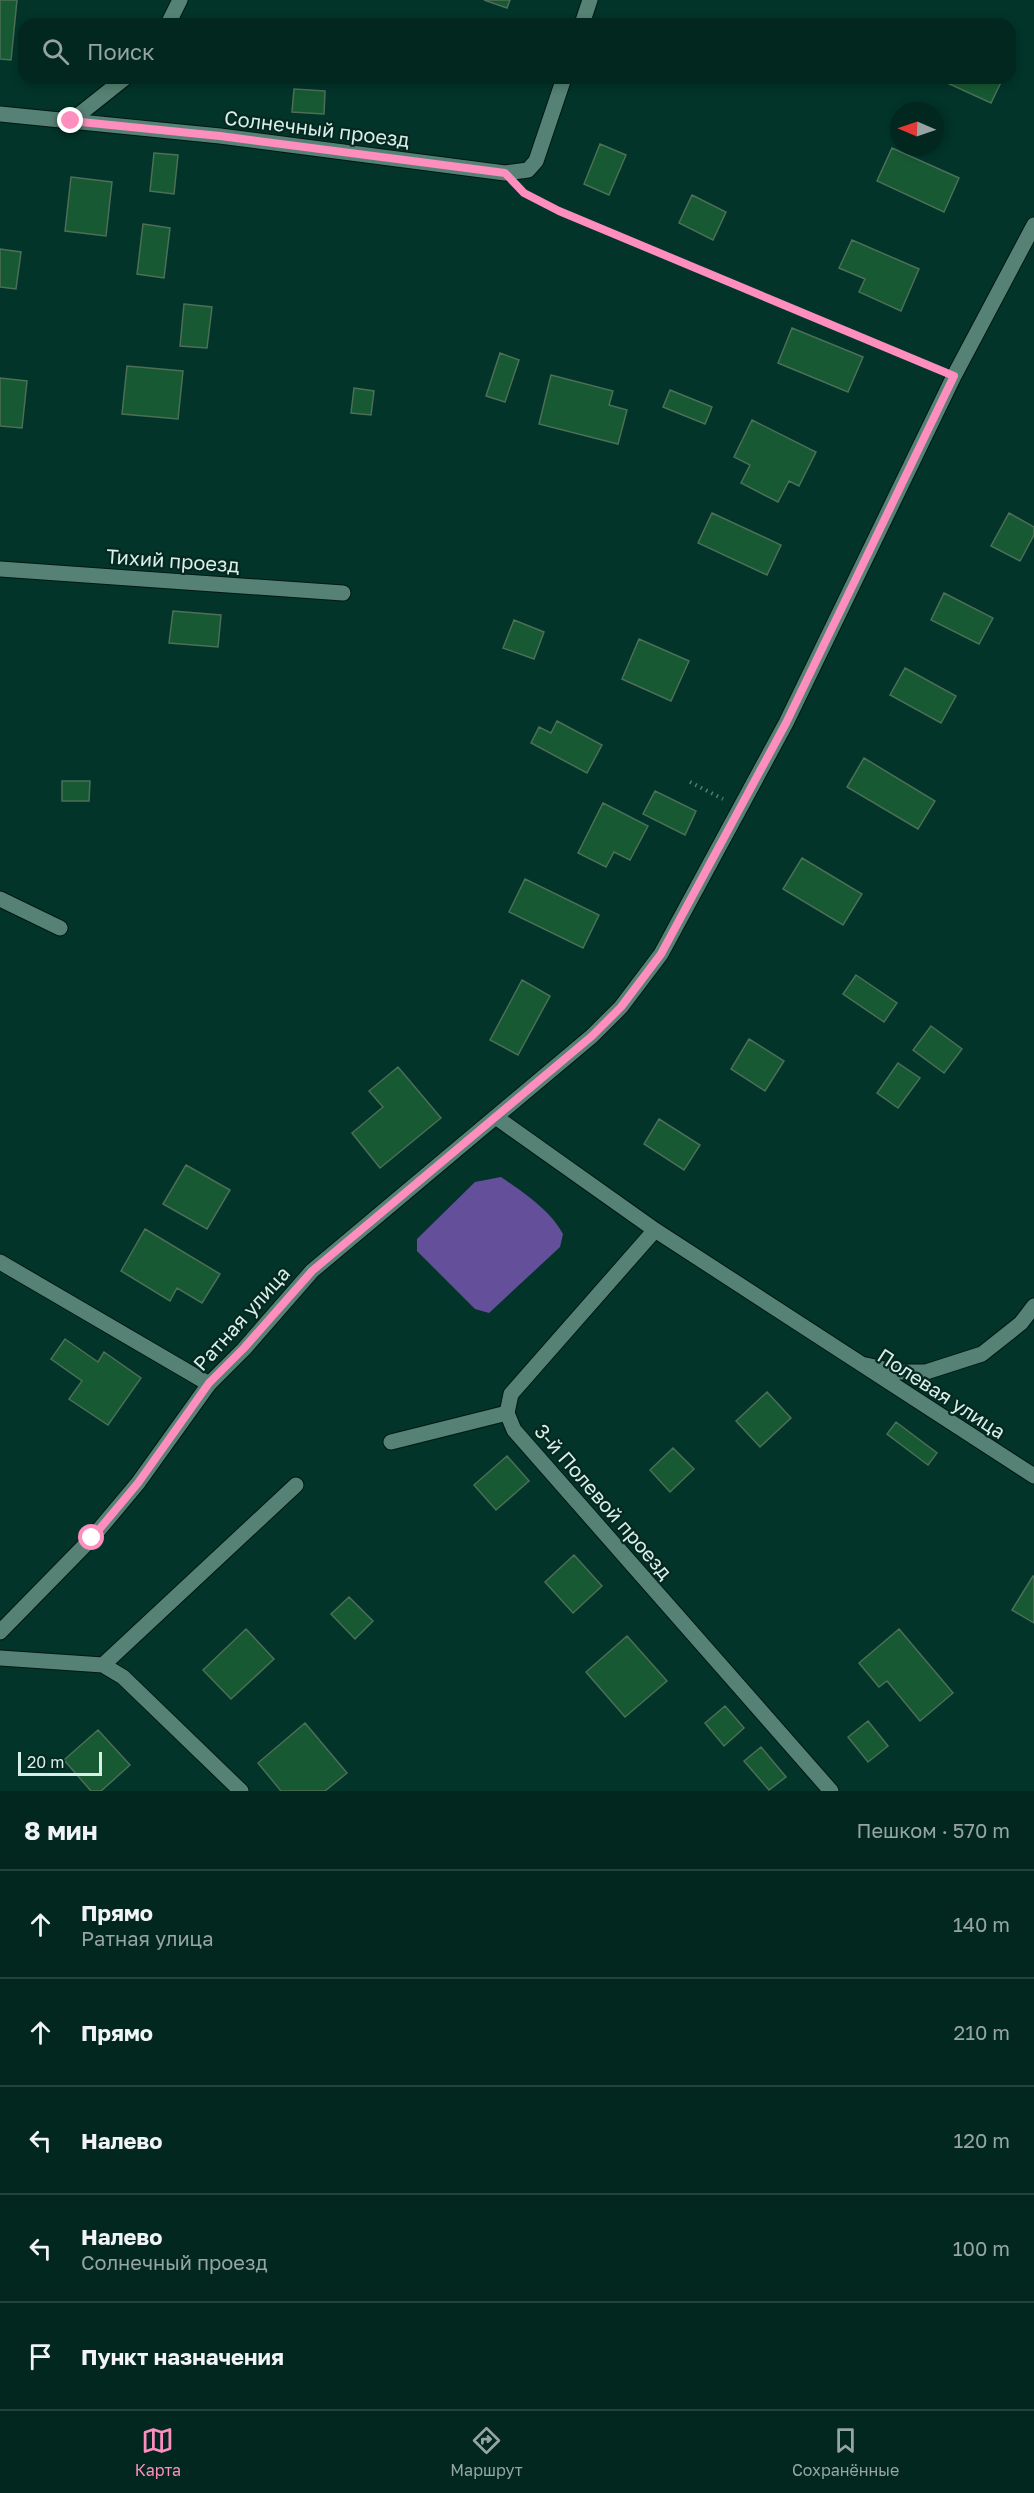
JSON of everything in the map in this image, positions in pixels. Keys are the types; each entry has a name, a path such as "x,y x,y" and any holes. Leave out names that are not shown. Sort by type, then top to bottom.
{"street":[{"path":"171,18 180,0"},
{"path":"584,18 590,0"},
{"path":"71,121 117,84"},
{"name":"Солнечный проезд","path":"0,114 220,136 505,173 528,170 536,161 562,84"},
{"name":"Ратная улица","path":"0,1632 92,1538 138,1483 209,1383 244,1348 312,1271 592,1036 621,1007 661,954 786,723 954,376 1034,225"},
{"name":"Тихий проезд","path":"0,569 343,593"},
{"path":"0,899 60,928"},
{"name":"Полевая улица","path":"497,1118 655,1230 857,1364 1034,1476"},
{"path":"391,1442 507,1413 511,1394 655,1230"},
{"path":"0,1262 209,1383"},
{"path":"857,1364 897,1372 926,1372 982,1354 1021,1323 1034,1306"},
{"name":"3-й Полевой проезд","path":"507,1413 514,1430 831,1791"},
{"path":"104,1665 296,1485"},
{"path":"0,1658 104,1665 123,1677 241,1791"}],"path":[{"path":"505,173 524,193 559,211 954,376"},
{"path":"690,782 740,808"}],"shaded area":[{"path":"501,1177 544,1210 563,1234 560,1247 489,1313 475,1309 417,1251 417,1239 475,1182"}],"building":[{"path":"0,0 17,0 11,60 0,59"},
{"path":"484,0 510,0 507,8"},
{"path":"950,84 1000,84 991,103"},
{"path":"294,89 325,91 324,114 292,112"},
{"path":"600,144 626,155 609,195 584,184"},
{"path":"890,152 890,156 910,156 959,178 944,212 877,181"},
{"path":"154,153 178,155 174,194 150,191"},
{"path":"71,177 112,182 106,236 65,231"},
{"path":"692,195 726,212 713,240 679,223"},
{"path":"143,224 170,228 164,278 137,274"},
{"path":"852,240 919,269 901,311 859,292 865,279 839,268"},
{"path":"0,249 21,252 16,289 0,287"},
{"path":"184,304 212,307 207,348 180,346"},
{"path":"792,328 863,357 848,392 778,363"},
{"path":"500,353 519,360 505,402 486,396"},
{"path":"127,366 183,371 178,419 122,414"},
{"path":"551,375 613,391 609,405 627,410 618,444 539,424"},
{"path":"0,378 27,381 22,428 0,426"},
{"path":"354,388 374,391 371,415 351,413"},
{"path":"670,390 712,407 705,424 663,407"},
{"path":"752,420 816,452 799,486 789,481 778,502 741,483 750,465 734,457"},
{"path":"712,513 781,545 767,575 698,543"},
{"path":"1009,513 1034,527 1034,535 1020,561 991,546"},
{"path":"944,593 993,618 979,644 931,620"},
{"path":"173,611 221,615 218,647 169,643"},
{"path":"514,620 544,632 534,659 503,648"},
{"path":"639,639 689,661 671,701 622,679"},
{"path":"905,668 956,696 941,723 890,695"},
{"path":"557,721 602,745 587,773 531,743 539,727 551,733"},
{"path":"864,758 935,801 918,829 847,787"},
{"path":"62,781 90,781 89,801 62,801"},
{"path":"655,791 696,811 685,835 643,814"},
{"path":"603,803 648,826 630,860 614,852 606,867 578,853"},
{"path":"802,858 862,894 843,925 783,889"},
{"path":"525,879 599,915 583,948 509,912"},
{"path":"856,975 897,1003 884,1022 843,994"},
{"path":"522,980 550,996 518,1055 490,1040"},
{"path":"931,1026 962,1049 944,1073 913,1050"},
{"path":"749,1039 784,1061 765,1091 731,1069"},
{"path":"898,1063 920,1078 898,1108 877,1093"},
{"path":"398,1067 441,1118 380,1168 352,1133 383,1107 369,1091"},
{"path":"659,1119 700,1145 684,1170 644,1144"},
{"path":"186,1165 230,1190 207,1229 163,1204"},
{"path":"145,1229 220,1274 202,1303 177,1288 170,1301 121,1271"},
{"path":"65,1339 98,1362 104,1352 141,1378 108,1425 69,1399 82,1381 51,1359"},
{"path":"767,1392 791,1418 760,1447 736,1421"},
{"path":"896,1422 937,1453 928,1465 887,1434"},
{"path":"673,1448 694,1469 670,1492 650,1470"},
{"path":"507,1456 529,1481 496,1510 474,1485"},
{"path":"574,1555 602,1586 573,1613 545,1582"},
{"path":"1034,1576 1034,1623 1012,1610"},
{"path":"349,1597 373,1621 355,1639 331,1614"},
{"path":"246,1629 274,1659 231,1699 203,1670"},
{"path":"899,1629 953,1693 920,1721 887,1681 879,1687 859,1663"},
{"path":"627,1636 667,1681 625,1717 586,1672"},
{"path":"725,1706 744,1728 724,1746 705,1723"},
{"path":"868,1721 888,1746 868,1762 848,1737"},
{"path":"305,1723 347,1773 325,1791 281,1791 258,1763"},
{"path":"98,1730 130,1765 101,1791 91,1791 64,1760"},
{"path":"761,1747 786,1777 769,1790 744,1761"}],"route":[{"path":"71,121 220,136 505,173 524,193 559,211 954,376 786,723 661,954 621,1007 592,1036 312,1271 244,1348 209,1383 138,1483 92,1538"}]}
